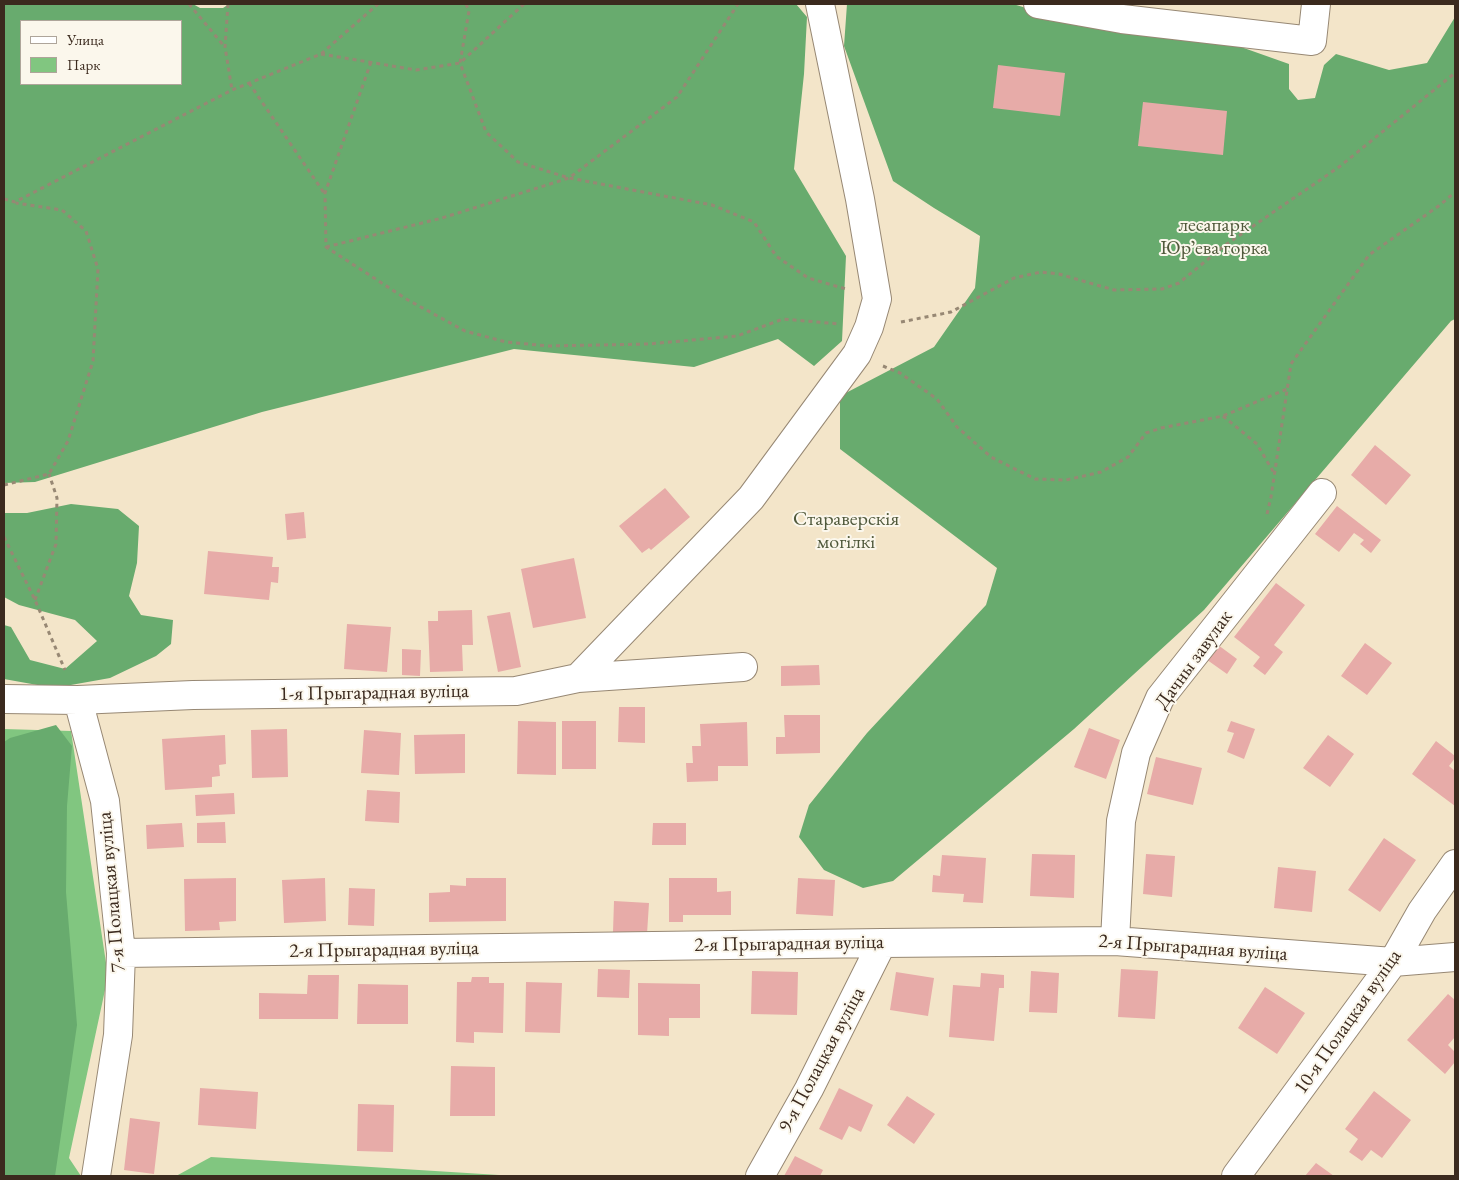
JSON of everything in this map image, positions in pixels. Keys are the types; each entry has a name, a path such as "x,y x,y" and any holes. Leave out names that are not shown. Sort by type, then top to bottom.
{"street":[{"path":"578,678 751,498 857,354 869,327 878,299 860,199 820,4"},
{"path":"1038,4 1122,19 1312,40 1316,4"},
{"name":"Дачны завулак","path":"1115,941 1121,821 1136,754 1160,698 1322,493"},
{"name":"1-я Прыгарадная вуліца","path":"4,699 78,700 192,695 516,691 578,678 743,667"},
{"name":"7-я Полацкая вуліца","path":"78,700 105,801 121,953 118,1035 96,1176"},
{"name":"10-я Полацкая вуліца","path":"1236,1176 1393,962 1422,911 1455,864"},
{"name":"2-я Прыгарадная вуліца","path":"121,953 1115,941 1393,962 1455,957"},
{"name":"9-я Полацкая вуліца","path":"760,1176 809,1089 882,943"}],"path":[{"path":"189,4 225,47"},
{"path":"228,4 225,47 232,90"},
{"path":"15,202 232,90 321,54 378,4"},
{"path":"466,4 469,11 460,63 486,132 518,162 569,178 712,205 754,222 776,256 808,278 878,299"},
{"path":"321,54 416,70 460,63 524,4"},
{"path":"326,247 442,218 569,178 678,97 738,4"},
{"path":"326,247 324,193 371,62"},
{"path":"326,247 408,300 465,331 506,342 550,346 648,344 737,336 783,319 869,327 951,312 1014,278 1041,272 1059,274 1114,290 1162,289 1178,283 1224,246 1339,167 1455,73"},
{"path":"249,83 324,193"},
{"path":"1265,521 1271,498 1291,364 1369,255 1440,205 1455,192"},
{"path":"4,199 62,210 86,231 98,269 93,361 68,441 49,474 4,485"},
{"path":"857,354 900,373 937,399 957,428 991,457 1035,479 1066,480 1100,472 1128,457 1146,433 1161,428 1223,416 1287,389"},
{"path":"1223,416 1257,444 1274,473"},
{"path":"35,600 56,544 57,498 49,474"},
{"path":"4,537 35,600 78,700"}],"green space":[{"path":"4,4 193,4 200,8 223,8 229,4 796,4 807,17 804,74 794,169 846,256 842,341 814,366 778,339 694,367 514,349 262,412 35,482 4,483"},
{"name":"лесапарк Юрʼева горка","path":"847,4 1013,4 1063,19 1241,47 1289,64 1289,89 1298,100 1315,98 1324,65 1336,54 1389,70 1427,63 1455,17 1455,319 1451,321 1204,610 1074,729 893,881 863,888 824,870 799,837 809,805 867,733 986,605 997,568 840,449 840,396 934,347 975,288 980,236 893,181 844,46"},
{"path":"71,504 118,509 139,526 137,563 129,596 141,615 173,620 171,644 156,656 110,678 54,688 4,679 4,625 11,627 30,660 65,669 97,641 75,620 19,605 4,597 4,513 27,513"},
{"path":"56,725 72,746 67,806 66,892 77,1025 55,1176 4,1176 4,742 10,738"},
{"path":"4,729 71,731 108,976 69,1158 81,1176 4,1176"},
{"path":"211,1157 515,1176 176,1176"}],"building":[{"path":"998,65 1065,73 1060,116 993,108"},
{"path":"1143,102 1227,111 1223,155 1138,146"},
{"path":"1375,445 1411,475 1386,505 1351,475"},
{"path":"665,488 690,517 651,550 649,548 642,553 619,526"},
{"path":"1337,506 1381,540 1371,553 1360,544 1364,540 1354,533 1339,552 1315,534"},
{"path":"304,512 306,538 287,540 285,514"},
{"path":"208,551 273,557 272,567 279,567 278,583 271,582 269,600 204,594"},
{"path":"574,558 586,618 533,628 521,569"},
{"path":"1276,583 1305,605 1274,645 1283,652 1265,675 1253,666 1260,657 1234,637"},
{"path":"472,610 473,645 462,645 463,671 430,672 428,621 438,621 438,611"},
{"path":"510,612 521,667 498,672 487,616"},
{"path":"347,624 391,627 387,672 344,669"},
{"path":"1214,642 1237,659 1227,674 1203,657"},
{"path":"1365,643 1392,663 1367,695 1341,676"},
{"path":"402,649 421,650 420,676 402,675"},
{"path":"819,665 820,685 781,686 781,666"},
{"path":"619,707 645,707 645,743 618,742"},
{"path":"784,715 820,715 820,753 776,754 776,737 785,737"},
{"path":"518,721 556,722 556,775 517,774"},
{"path":"562,721 596,721 596,769 562,769"},
{"path":"1231,721 1255,729 1244,759 1227,752 1234,733 1227,731"},
{"path":"747,722 748,766 718,766 718,781 687,782 686,763 693,763 692,746 701,746 700,724"},
{"path":"1089,728 1120,740 1106,779 1074,767"},
{"path":"287,729 288,777 252,778 251,730"},
{"path":"364,730 401,733 399,775 361,773"},
{"path":"465,734 465,773 415,774 414,735"},
{"path":"225,735 226,764 219,765 220,776 212,777 212,787 165,790 162,739"},
{"path":"1328,735 1354,754 1330,787 1303,768"},
{"path":"1436,741 1455,756 1449,766 1455,771 1455,806 1412,774"},
{"path":"1156,757 1202,768 1193,805 1147,794"},
{"path":"367,790 400,792 399,823 365,821"},
{"path":"234,793 235,814 196,816 195,795"},
{"path":"225,822 226,843 197,843 197,823"},
{"path":"182,823 184,847 147,849 146,825"},
{"path":"653,823 686,823 686,845 652,845"},
{"path":"1384,838 1416,860 1380,912 1348,890"},
{"path":"1032,854 1075,855 1074,898 1030,896"},
{"path":"1146,854 1175,856 1172,897 1143,894"},
{"path":"942,855 986,858 983,903 963,902 964,894 932,892 933,875 940,876"},
{"path":"1278,867 1316,871 1312,912 1274,908"},
{"path":"236,878 236,921 219,922 220,930 185,931 184,879"},
{"path":"325,878 326,921 284,923 282,880"},
{"path":"466,878 506,878 506,921 429,922 429,893 450,892 450,885 466,886"},
{"path":"669,878 717,878 717,892 731,891 731,915 683,915 683,922 669,922"},
{"path":"798,878 835,880 833,916 796,914"},
{"path":"349,888 375,889 374,926 348,925"},
{"path":"614,901 649,903 647,934 613,932"},
{"path":"598,969 630,970 629,998 597,997"},
{"path":"1121,969 1158,971 1155,1019 1118,1017"},
{"path":"752,971 798,972 797,1015 751,1014"},
{"path":"1031,971 1059,973 1057,1013 1029,1012"},
{"path":"896,972 934,978 928,1016 890,1010"},
{"path":"981,973 1004,975 1004,988 999,988 994,1041 949,1037 953,985 980,987"},
{"path":"308,975 339,975 338,1019 259,1019 259,993 307,994"},
{"path":"472,977 489,977 489,983 504,983 503,1033 474,1032 474,1043 456,1042 457,982 471,982"},
{"path":"526,982 562,983 560,1033 525,1032"},
{"path":"638,983 700,984 700,1018 669,1018 669,1036 638,1035"},
{"path":"358,984 408,985 408,1024 357,1024"},
{"path":"1265,987 1305,1013 1277,1054 1238,1028"},
{"path":"1448,994 1455,1000 1455,1037 1448,1045 1455,1052 1455,1062 1445,1074 1407,1040"},
{"path":"451,1066 495,1067 495,1116 450,1116"},
{"path":"200,1088 258,1092 256,1129 198,1125"},
{"path":"839,1088 873,1105 861,1132 849,1126 842,1140 819,1129"},
{"path":"1374,1091 1411,1120 1382,1158 1371,1150 1362,1161 1349,1152 1358,1139 1345,1129"},
{"path":"907,1096 935,1114 914,1144 887,1125"},
{"path":"358,1104 394,1105 393,1152 357,1151"},
{"path":"130,1118 160,1122 154,1174 124,1170"},
{"path":"795,1156 823,1170 820,1176 784,1176"},
{"path":"1316,1163 1334,1176 1305,1176"}],"park label":[{"name":"Стараверскія могілкі","path":"846,532"}]}
